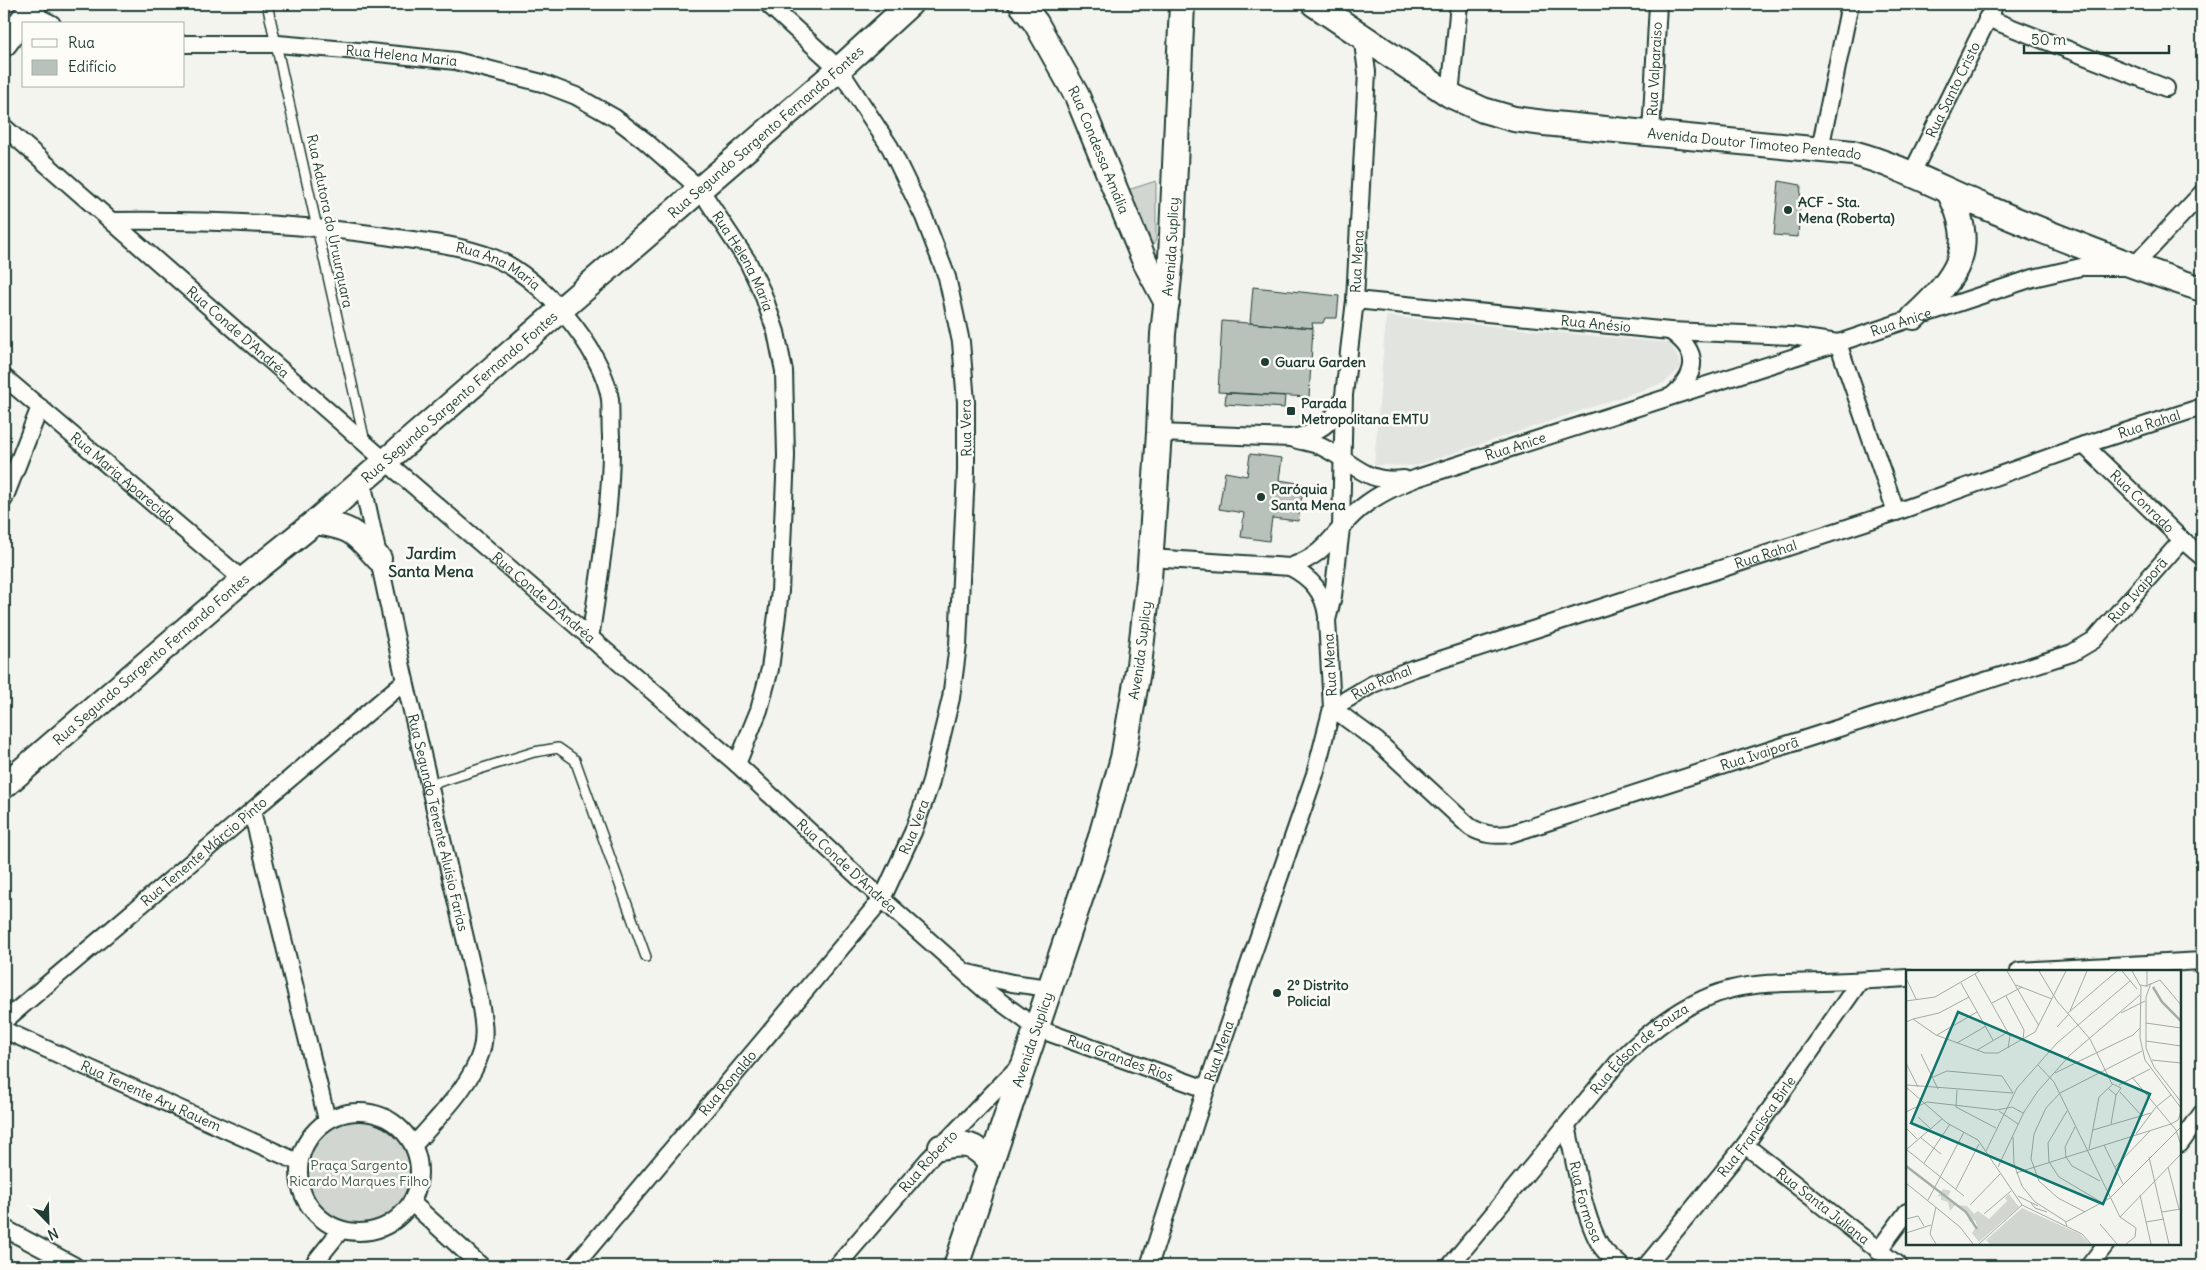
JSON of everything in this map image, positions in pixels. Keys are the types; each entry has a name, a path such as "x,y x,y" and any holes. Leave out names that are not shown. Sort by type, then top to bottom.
{"street":[{"name":"Rua Vera","path":"768,4 839,69 890,147 924,217 948,278 961,342 966,402 966,471 958,645 951,698 930,785 913,832 882,899"},
{"name":"Rua Segundo Sargento Fernando Fontes","path":"4,786 242,580 362,481 384,460 839,69 910,4"},
{"name":"Rua Condessa Amália","path":"1021,4 1036,23 1077,96 1141,254 1167,303"},
{"name":"Avenida Doutor Timoteo Penteado","path":"1314,4 1450,95 1483,110 1514,119 1651,134 1820,149 1870,158 2133,267 2202,289"},
{"path":"1450,95 1459,4"},
{"name":"Rua Valparaiso","path":"1651,134 1658,4"},
{"path":"1820,149 1850,4"},
{"name":"Rua Santo Cristo","path":"1911,174 1995,4"},
{"name":"Avenida Suplicy","path":"956,1266 1100,840 1123,758 1139,665 1160,433 1163,334 1171,258 1183,6"},
{"path":"4,44 32,8 50,22"},
{"path":"1987,18 2166,88"},
{"name":"Rua Mena","path":"1149,1266 1206,1089 1315,774 1332,708 1328,620 1333,596 1341,528 1344,395 1355,300 1367,72 1362,36"},
{"name":"Rua Helena Maria","path":"185,44 278,44 456,61 542,83 576,96 615,118 644,140 700,189 748,262 763,294 776,332 784,371 786,456 780,591 770,669 759,710 737,764"},
{"name":"Rua Conde D'Andréa","path":"4,127 365,444 737,764 882,899 968,973 986,991 1036,1028"},
{"path":"1914,317 1951,278 1959,263 1963,246 1963,233 1957,205 1950,192"},
{"path":"2133,267 2202,193"},
{"name":"Rua Ana Maria","path":"112,221 234,221 317,227 429,242 494,258 516,270 561,309 597,360 610,399 611,456 608,519 590,639"},
{"name":"Rua Anice","path":"1290,567 1305,561 1331,542 1341,528 1367,502 1383,492 1417,478 2052,274 2080,267 2133,267"},
{"name":"Rua Anésio","path":"1355,300 1670,331 1791,336 1838,343"},
{"name":"Rua Anice","path":"1670,331 1685,344 1691,354 1692,365 1692,373 1686,384 1672,396"},
{"path":"1838,343 1896,512"},
{"name":"Rua Maria Aparecida","path":"4,377 242,580"},
{"path":"1160,433 1305,437 1319,431 1331,421 1340,409 1344,395"},
{"name":"Rua Rahal","path":"1332,708 1373,684 1412,669 1896,512 2084,445 2202,407"},
{"path":"4,499 40,408"},
{"name":"Rua Anice","path":"1290,438 1317,444 1354,468 1378,478 1398,480 1417,478"},
{"name":"Rua Conrado","path":"2084,445 2202,557"},
{"name":"Rua Segundo Tenente Aluísio Farias","path":"362,481 405,681 478,993 484,1028 482,1051 472,1075 414,1146"},
{"path":"314,522 342,526 351,530 379,559"},
{"name":"Rua Ivaiporã","path":"1332,708 1377,741 1470,827 1480,833 1494,836 1510,834 2072,653 2094,640 2182,540"},
{"path":"1150,558 1290,567 1302,573 1313,582 1326,606 1328,620"},
{"name":"Rua Tenente Márcio Pinto","path":"4,1020 405,681"},
{"path":"252,811 327,1120"},
{"name":"Rua Ronaldo","path":"574,1266 882,899"},
{"path":"2054,970 2202,961"},
{"name":"Rua Conde D'Andréa","path":"968,973 1012,983 1049,988"},
{"name":"Rua Édson de Souza","path":"1452,1265 1620,1060 1643,1036 1665,1021 1698,1002 1731,990 1768,983 1906,978"},
{"name":"Rua Francisca Birle","path":"1646,1266 1745,1145 1860,981"},
{"name":"Rua Grandes Rios","path":"1036,1028 1206,1089"},
{"name":"Rua Tenente Ary Rauem","path":"4,1030 298,1162"},
{"name":"Rua Roberto","path":"837,1266 941,1147 1024,1062"},
{"path":"351,1112 376,1114 398,1126 414,1146 420,1174 412,1202 399,1218 381,1228 361,1233 341,1230 322,1220 307,1204 299,1184 298,1162 308,1138 327,1120 351,1112"},
{"path":"2181,1143 2202,1113"},
{"name":"Rua Formosa","path":"1567,1126 1588,1215 1597,1238 1604,1251 1622,1266"},
{"path":"941,1147 957,1144 971,1145 981,1151 990,1162"},
{"name":"Rua Santa Juliana","path":"1745,1145 1878,1251 1900,1266"},
{"path":"412,1202 481,1266"},
{"path":"1878,1251 1906,1213"},
{"path":"4,1228 75,1266"},
{"path":"312,1266 341,1230"},
{"path":"2089,1266 2105,1245"}],"lane":[{"name":"Rua Adutora do Uruurquara","path":"267,4 278,44 365,444"},
{"path":"429,785 534,752 558,748 575,760 646,957"}],"shaded area":[{"path":"1386,316 1671,343 1682,367 1664,383 1415,466 1374,465"}],"green space":[{"path":"1156,181 1156,240 1153,245 1148,242 1128,190"},
{"name":"Praça Sargento Ricardo Marques Filho","path":"359,1117 381,1121 399,1133 411,1151 415,1173 411,1195 399,1213 381,1225 359,1229 337,1225 319,1213 307,1195 303,1173 307,1151 319,1133 337,1121"}],"building":[{"name":"ACF - Sta. Mena (Roberta)","path":"1779,181 1801,185 1798,237 1774,235"},
{"path":"1253,287 1339,296 1337,318 1325,318 1323,323 1312,323 1313,328 1250,323"},
{"name":"Guaru Garden","path":"1222,321 1313,328 1309,397 1218,392"},
{"path":"1226,393 1285,396 1284,408 1225,404"},
{"name":"Paróquia Santa Mena","path":"1250,454 1282,458 1279,480 1304,484 1298,521 1272,518 1269,541 1241,537 1244,513 1219,509 1225,472 1247,476"}],"place":[{"name":"ACF - Sta. Mena (Roberta)","path":"1788,210"},
{"name":"Guaru Garden","path":"1265,362"},
{"name":"Parada Metropolitana EMTU","path":"1291,411"},
{"name":"Paróquia Santa Mena","path":"1261,497"},
{"name":"2º Distrito Policial","path":"1277,993"}],"district":[{"name":"Jardim Santa Mena","path":"431,562"}]}
